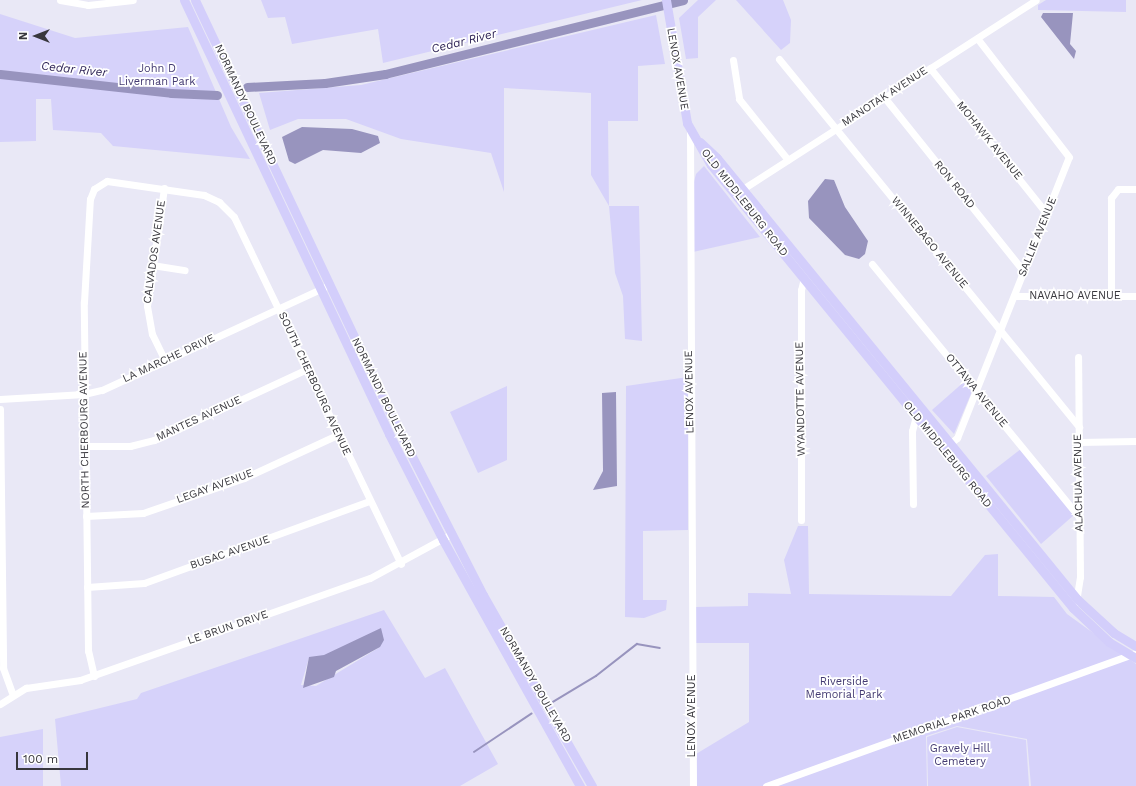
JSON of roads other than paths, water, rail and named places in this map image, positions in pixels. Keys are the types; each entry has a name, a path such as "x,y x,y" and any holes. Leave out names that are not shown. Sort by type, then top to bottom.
{"main road":[{"name":"NORMANDY BOULEVARD","path":"184,0 319,289 443,540 580,786"},
{"name":"NORMANDY BOULEVARD","path":"195,0 329,285 451,534 592,786"},
{"name":"LENOX AVENUE","path":"666,0 690,133"},
{"path":"196,25 215,54 223,58"},
{"name":"OLD MIDDLEBURG ROAD","path":"690,133 717,158 743,189 1077,599 1114,633 1136,646"},
{"name":"OLD MIDDLEBURG ROAD","path":"690,133 735,194 1072,608 1109,642 1134,655"},
{"path":"804,278 807,268"},
{"path":"852,337 859,331"},
{"path":"1010,533 1018,526"}],"street":[{"path":"60,0 88,5 131,0"},
{"name":"MANOTAK AVENUE","path":"735,194 1036,0"},
{"name":"SALLIE AVENUE","path":"943,450 957,438 977,392 1067,164 1066,151 977,38"},
{"name":"WINNEBAGO AVENUE","path":"779,59 1079,427"},
{"path":"733,60 739,99 788,160"},
{"name":"MOHAWK AVENUE","path":"930,68 1047,214"},
{"name":"RON ROAD","path":"884,98 1024,272"},
{"name":"LENOX AVENUE","path":"690,133 693,786"},
{"name":"NORTH CHERBOURG AVENUE","path":"94,676 88,651 84,394 86,265 90,199 97,186 113,180 164,188"},
{"name":"SOUTH CHERBOURG AVENUE","path":"164,188 204,194 224,205 238,222 337,435 401,564"},
{"name":"CALVADOS AVENUE","path":"164,188 152,265 147,315 165,360"},
{"path":"1111,296 1111,198 1118,189 1136,189"},
{"name":"OTTAWA AVENUE","path":"872,264 1080,518"},
{"path":"152,265 186,270"},
{"name":"WYANDOTTE AVENUE","path":"801,520 801,297 804,278"},
{"name":"LA MARCHE DRIVE","path":"0,399 84,394 165,360 278,307 329,285"},
{"name":"NAVAHO AVENUE","path":"1014,296 1136,296"},
{"name":"ALACHUA AVENUE","path":"1072,608 1077,599 1080,518 1078,357"},
{"name":"MANTES AVENUE","path":"85,446 130,446 154,440 307,369"},
{"path":"913,504 912,431 915,416 920,407"},
{"path":"0,409 3,668 14,695"},
{"name":"LEGAY AVENUE","path":"86,516 143,513 244,478 337,435"},
{"path":"1079,442 1136,441"},
{"name":"BUSAC AVENUE","path":"87,587 144,583 369,501"},
{"name":"LE BRUN DRIVE","path":"0,704 32,686 71,682 94,676 370,578 401,564 451,534"},
{"name":"MEMORIAL PARK ROAD","path":"766,786 1134,655"}],"waterway":[{"name":"Cedar River","path":"247,87 325,83 385,74 683,0"},
{"name":"Cedar River","path":"0,74 171,93 217,95"},
{"path":"553,702 596,676 637,644 660,648"},
{"path":"474,752 531,714"}],"park label":[{"name":"John D Liverman Park","path":"157,76"},
{"name":"Riverside Memorial Park","path":"844,689"},
{"name":"Gravely Hill Cemetery","path":"960,756"}]}
